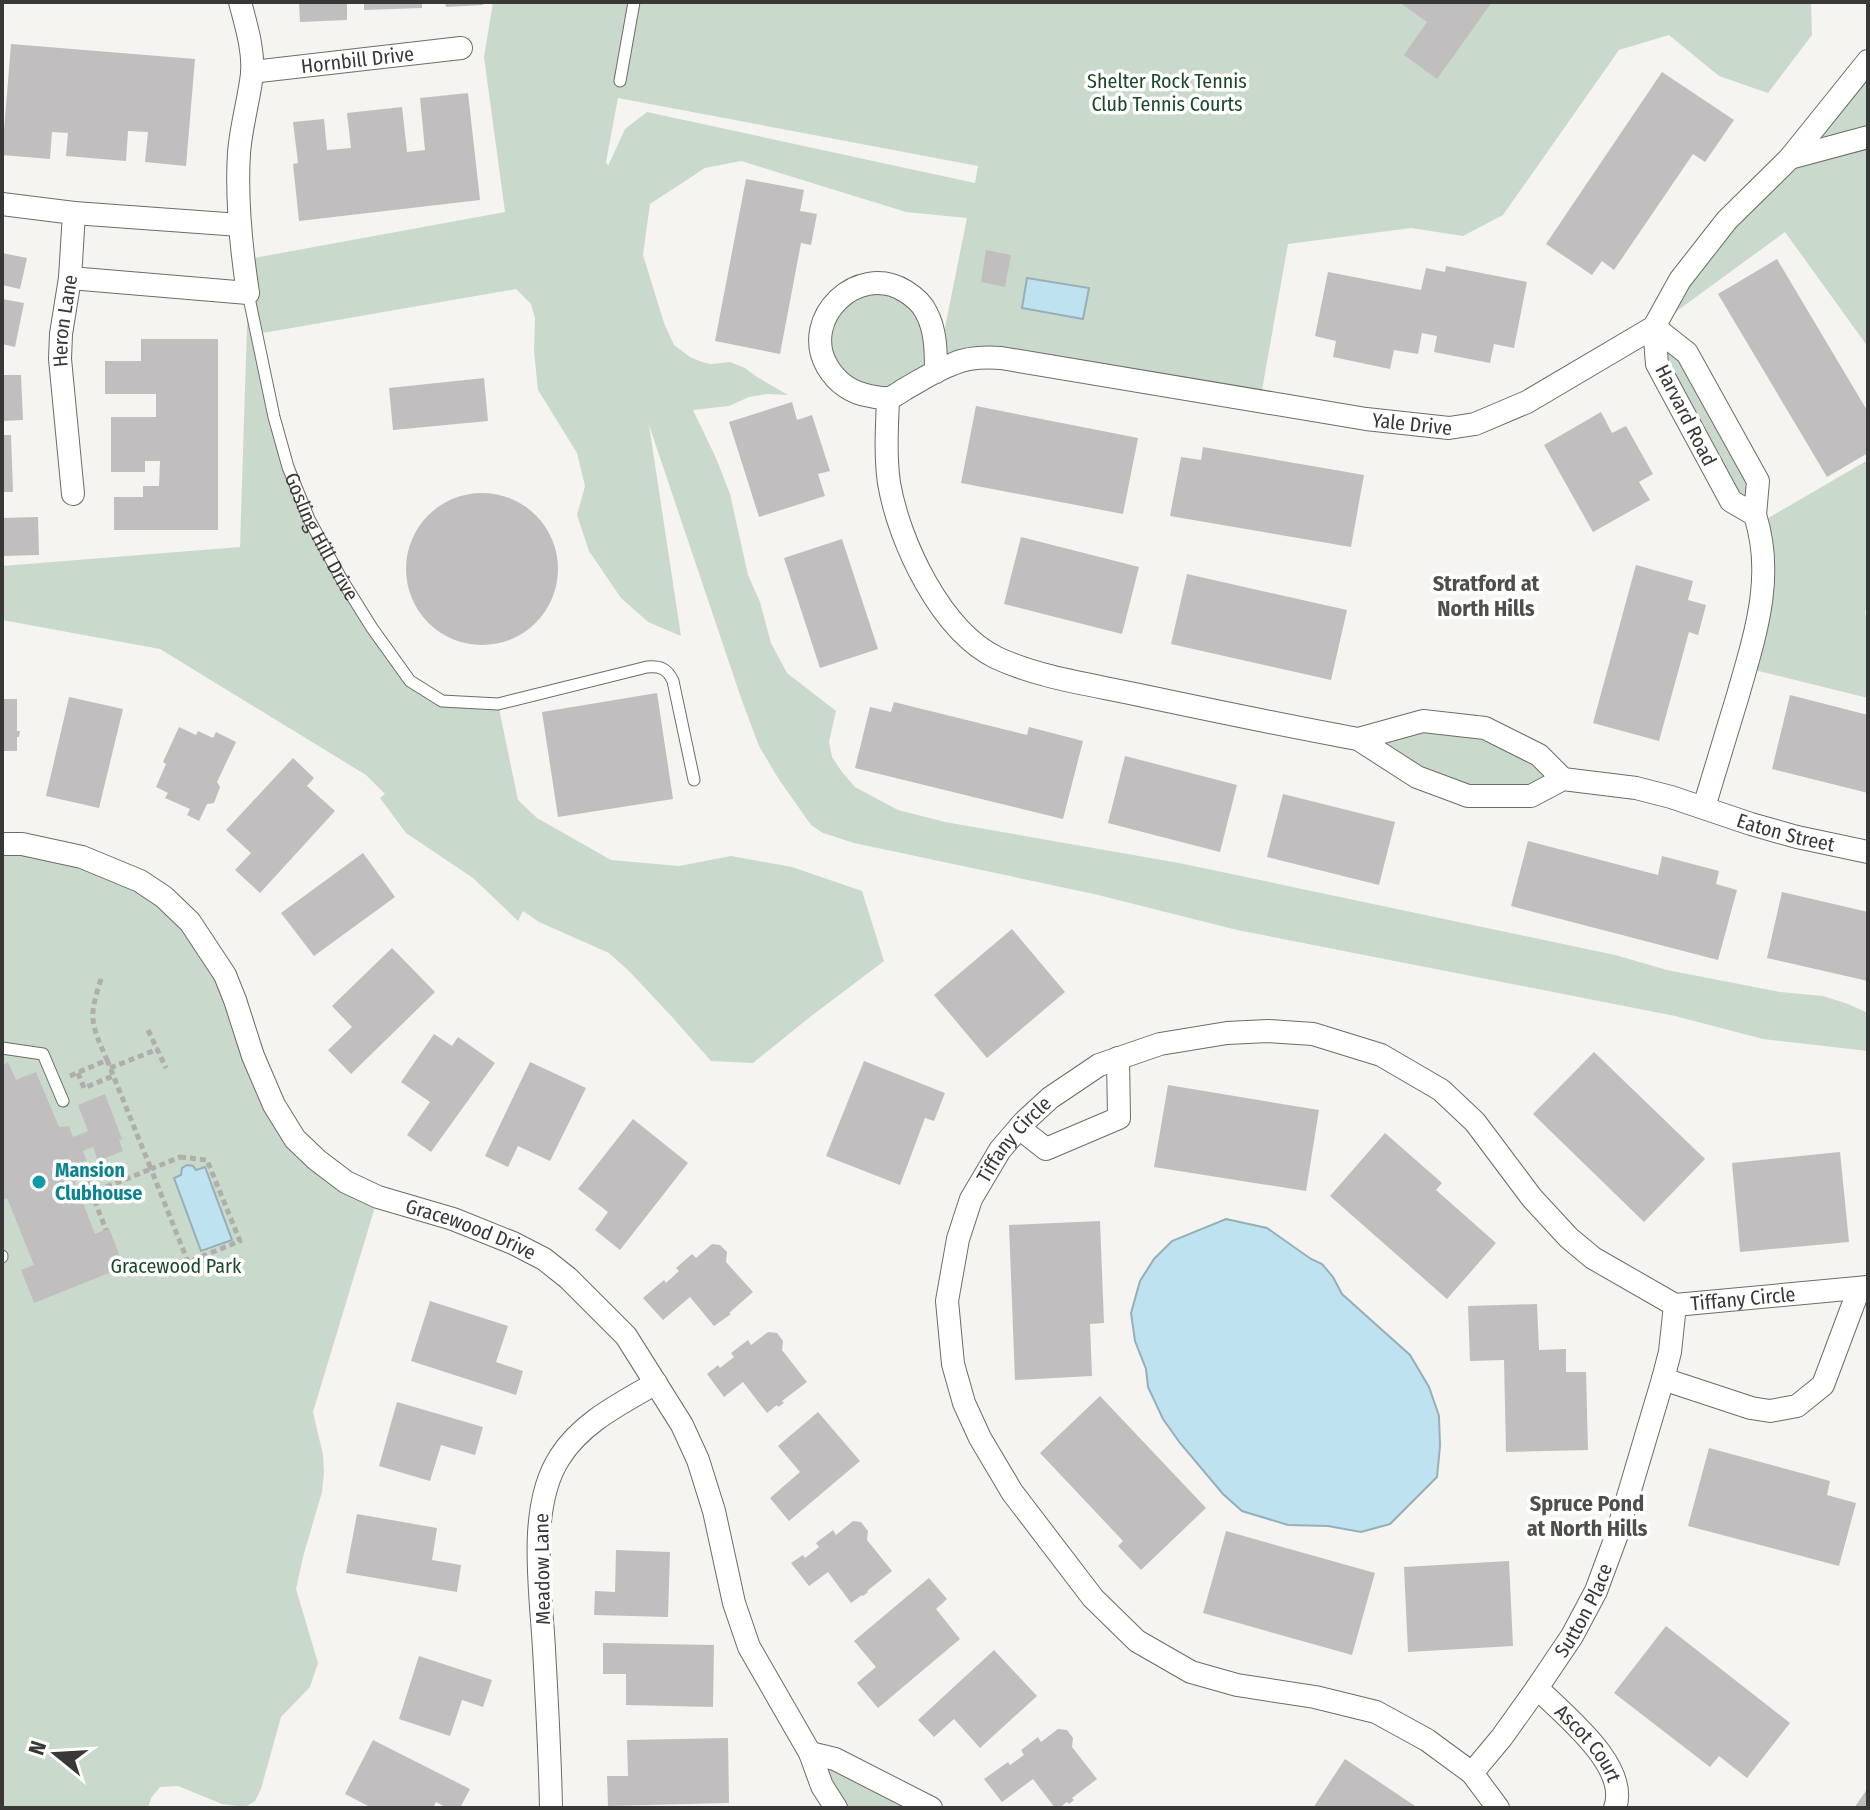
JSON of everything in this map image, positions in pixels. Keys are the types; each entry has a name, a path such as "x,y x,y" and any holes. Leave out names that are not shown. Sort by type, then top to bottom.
{"street":[{"name":"Gosling Hill Drive","path":"240,2 249,34 252,72 239,150 237,190 248,293"},
{"name":"Hornbill Drive","path":"252,72 461,48"},
{"path":"1654,327 1680,280 1727,220 1790,158 1868,61"},
{"path":"1790,158 1868,137"},
{"path":"2,204 74,213 240,225"},
{"path":"70,278 74,213"},
{"name":"Heron Lane","path":"73,494 60,359 70,278 248,293"},
{"path":"936,372 932,327 926,310 914,296 898,287 880,283 862,285 845,292 829,310 820,332 825,363 836,379 851,390 888,398 886,456 890,485 919,570 945,614 971,641 996,657 1036,673 1358,739 1417,777 1468,796 1531,796 1563,779 1652,791 1704,807"},
{"name":"Yale Drive","path":"888,398 957,362 981,357 1001,358 1366,419 1449,428 1475,424 1527,402 1654,327"},
{"name":"Harvard Road","path":"1654,327 1657,364 1731,501 1755,515"},
{"name":"Harvard Road","path":"1654,327 1687,353 1758,481 1755,515 1761,535 1764,586 1758,625 1704,807"},
{"path":"1358,739 1423,721 1485,728 1539,755 1563,779"},
{"name":"Eaton Street","path":"1704,807 1786,834 1868,852"},
{"name":"Gracewood Drive","path":"2,844 22,844 82,857 140,881 164,897 190,922 225,975 274,1105 295,1139 317,1160 346,1182 378,1197 453,1219 544,1259 568,1278 626,1336 682,1425 698,1460 714,1511 734,1603 749,1647 810,1753 822,1786 836,1808"},
{"name":"Tiffany Circle","path":"1498,1808 1472,1773 1427,1740 1376,1712 1315,1697 1237,1685 1191,1672 1137,1641 1093,1598 1012,1492 980,1438 964,1403 953,1364 947,1301 958,1239 971,1199 1000,1150 1050,1098 1099,1065 1160,1044 1227,1033 1268,1031 1313,1034 1381,1055 1441,1090 1475,1122 1532,1198 1569,1238 1593,1258 1675,1305 1864,1288"},
{"path":"1019,1128 1046,1149 1119,1118 1118,1058"},
{"path":"1663,1379 1751,1408 1770,1411 1797,1406 1823,1385 1864,1288"},
{"name":"Sutton Place","path":"1472,1773 1537,1688 1572,1636 1596,1591 1616,1537 1663,1379 1670,1352 1675,1305"},
{"name":"Meadow Lane","path":"551,1808 540,1573 543,1496 554,1466 574,1439 605,1414 656,1383"},
{"name":"Ascot Court","path":"1537,1688 1600,1751 1613,1771 1618,1787 1615,1808"},
{"path":"810,1753 835,1759 928,1807"}],"lane":[{"path":"620,81 634,2"},
{"name":"Gosling Hill Drive","path":"248,293 274,417 288,467 309,519 349,592 410,681 442,701 498,704 658,666 665,669 673,681 694,780"},
{"path":"2,1048 43,1054 63,1101"}],"path":[{"path":"81,1197 92,1193 151,1169 180,1157 207,1160 240,1241 188,1262 151,1169 92,1023 93,1003 101,979"},
{"path":"148,1030 166,1068"},
{"path":"110,1068 158,1049"},
{"path":"55,1082 107,1060"},
{"path":"78,1073 84,1088 113,1076"},
{"path":"80,1163 106,1230"}],"green space":[{"name":"Shelter Rock Tennis Club Tennis Courts","path":"493,2 1811,2 1812,35 1768,93 1719,76 1669,35 1619,50 1503,215 1463,236 1411,228 1288,244 1260,401 1001,358 936,372 967,218 906,212 741,161 705,168 650,204 643,255 674,345 702,362 730,362 745,368 788,395 767,394 749,397 729,406 693,410 730,494 748,575 760,602 771,643 787,673 836,711 829,742 832,757 855,787 898,810 945,822 1179,863 1615,955 1667,970 1780,992 1823,996 1868,1013 1868,1051 1763,1039 1675,1016 1237,930 1094,894 854,843 823,833 811,825 759,746 649,425 681,636 648,622 621,598 589,551 577,515 585,486 577,453 538,390 535,318 531,304 516,289 257,334 274,416 309,519 410,681 442,701 498,704 518,800 537,818 611,860 679,866 731,856 792,867 862,891 884,961 753,1063 711,1061 609,953 539,922 523,911 518,921 473,878 406,833 380,798 385,794 366,775 160,649 2,620 2,566 240,547 248,293 243,260 505,212 484,57","holes":["618,98 978,166 975,183 647,112 625,129 608,166 606,162"]},
{"path":"1868,77 1868,130 1811,146"},
{"path":"1868,137 1868,347 1785,232 1655,327 1687,353 1758,481 1755,515 1731,501 1657,364 1654,327 1680,280 1727,220 1790,158"},
{"path":"845,292 914,296 934,371 906,389 851,390 820,332"},
{"path":"1868,460 1868,602 1865,613 1868,622 1868,698 1746,668 1758,524"},
{"path":"1423,721 1485,728 1563,779 1468,796 1358,739"},
{"name":"Gracewood Park","path":"2,844 82,857 190,922 295,1139 378,1197 313,1412 324,1472 322,1492 296,1589 318,1663 310,1687 281,1717 261,1789 255,1801 245,1807 222,1804 178,1786 160,1787 148,1808 2,1808"},
{"path":"810,1753 931,1808 836,1808"}],"water":[{"path":"1027,278 1089,288 1083,319 1022,308"},
{"path":"187,1165 196,1170 205,1167 232,1240 201,1251 174,1178 181,1175 182,1168"},
{"path":"1226,1219 1267,1228 1322,1264 1342,1294 1410,1355 1429,1387 1439,1416 1437,1477 1390,1524 1361,1532 1328,1526 1288,1525 1242,1511 1223,1494 1163,1419 1148,1387 1146,1369 1135,1341 1131,1313 1140,1281 1154,1259 1172,1241"}],"building":[{"path":"299,2 347,2 347,20 300,22"},
{"path":"364,2 422,2 422,8 364,10"},
{"path":"445,2 483,2 483,5 446,7"},
{"path":"1399,2 1492,2 1437,79 1404,55 1427,22"},
{"path":"11,44 195,59 186,166 145,162 148,132 128,131 126,161 66,156 68,133 52,132 50,159 2,155"},
{"path":"1662,72 1734,120 1705,162 1693,154 1614,270 1602,261 1592,275 1546,244"},
{"path":"468,93 480,200 299,221 293,164 298,163 293,122 324,119 327,150 351,148 347,113 402,107 407,152 425,150 420,98"},
{"path":"746,179 804,190 800,211 817,214 811,245 801,243 780,354 715,341"},
{"path":"986,250 1011,255 1005,287 981,282"},
{"path":"2,253 27,258 20,289 2,285"},
{"path":"1777,259 1868,412 1868,453 1827,477 1718,294"},
{"path":"1446,266 1527,282 1514,348 1494,344 1490,363 1434,352 1437,336 1422,333 1418,354 1394,350 1390,369 1333,357 1336,341 1315,336 1328,272 1421,290 1426,268 1445,272"},
{"path":"2,299 24,303 15,347 2,344"},
{"path":"141,339 218,339 218,530 114,530 114,497 143,497 143,486 159,486 160,461 145,461 145,472 111,472 111,417 156,417 156,394 105,394 105,361 141,361"},
{"path":"2,375 21,375 23,420 2,421"},
{"path":"484,378 488,421 393,430 389,388"},
{"path":"792,402 797,420 812,415 830,471 818,474 825,496 759,517 729,422"},
{"path":"976,406 1138,438 1123,514 961,483"},
{"path":"1601,412 1612,433 1626,426 1653,474 1639,482 1650,500 1593,532 1544,445"},
{"path":"2,435 11,435 13,492 2,492"},
{"path":"1203,447 1364,475 1351,547 1170,516 1181,457 1201,460"},
{"path":"482,493 511,498 536,515 553,540 558,569 553,598 536,623 511,640 482,645 453,640 428,623 411,598 406,569 411,540 428,515 453,498"},
{"path":"38,517 39,555 2,556 2,518"},
{"path":"1021,537 1139,567 1122,634 1004,604"},
{"path":"842,539 878,649 820,668 784,558"},
{"path":"1636,565 1693,581 1688,600 1706,605 1698,635 1689,632 1659,741 1593,723"},
{"path":"1187,574 1347,610 1331,680 1171,644"},
{"path":"657,693 673,799 558,817 542,712"},
{"path":"1790,695 1868,715 1868,793 1772,769"},
{"path":"69,697 123,709 99,808 46,796"},
{"path":"2,699 17,699 17,731 20,731 17,751 2,751"},
{"path":"894,702 1027,735 1029,727 1083,741 1063,819 855,768 870,707 891,712"},
{"path":"179,727 213,738 216,732 236,742 217,782 220,787 214,803 207,804 199,821 187,815 190,809 165,798 168,793 156,787 166,764 163,762"},
{"path":"1125,756 1237,785 1220,852 1108,823"},
{"path":"293,758 314,778 307,786 335,811 260,893 235,870 251,853 226,830"},
{"path":"1283,794 1395,822 1379,885 1267,857"},
{"path":"1528,841 1658,875 1662,856 1719,871 1716,884 1737,890 1718,960 1511,906"},
{"path":"363,853 395,897 314,956 281,913"},
{"path":"1782,892 1868,912 1868,981 1767,958"},
{"path":"1012,929 1065,992 987,1058 934,995"},
{"path":"392,948 435,992 351,1074 328,1050 352,1027 332,1006"},
{"path":"434,1034 452,1046 458,1037 495,1063 431,1152 407,1135 430,1102 401,1082"},
{"path":"1594,1052 1705,1159 1644,1222 1533,1114"},
{"path":"864,1061 945,1093 934,1121 925,1118 900,1185 826,1156"},
{"name":"Mansion Clubhouse","path":"8,1062 16,1080 36,1072 59,1127 69,1126 73,1137 88,1131 78,1105 105,1094 122,1139 119,1140 123,1151 98,1161 93,1147 83,1151 87,1161 69,1167 95,1234 109,1228 124,1267 34,1303 21,1270 34,1265 7,1198 2,1200 2,1065"},
{"path":"530,1062 586,1088 550,1161 518,1146 508,1167 485,1156"},
{"path":"1168,1085 1319,1110 1306,1191 1154,1167"},
{"path":"633,1119 688,1163 620,1250 595,1230 608,1212 578,1189"},
{"path":"1385,1133 1442,1183 1436,1190 1496,1243 1447,1299 1330,1196"},
{"path":"1840,1152 1849,1242 1740,1252 1732,1163"},
{"path":"1100,1221 1104,1323 1090,1324 1092,1376 1015,1380 1009,1225"},
{"path":"712,1244 720,1245 727,1252 726,1262 753,1292 714,1326 690,1297 663,1320 643,1298 664,1280 666,1283 679,1271 676,1268 692,1254 696,1258"},
{"path":"430,1301 508,1326 496,1362 523,1371 516,1395 411,1361"},
{"path":"1537,1304 1539,1350 1566,1349 1566,1372 1586,1372 1588,1450 1506,1452 1504,1360 1470,1361 1468,1306"},
{"path":"768,1332 777,1333 783,1341 782,1350 807,1382 782,1401 784,1403 767,1413 743,1382 724,1397 707,1374 734,1357 731,1353 748,1340 751,1345"},
{"path":"1100,1396 1206,1508 1141,1570 1118,1546 1123,1541 1040,1453"},
{"path":"397,1402 483,1427 475,1455 441,1445 430,1481 379,1466"},
{"path":"818,1412 860,1461 789,1521 770,1498 800,1472 778,1446"},
{"path":"1709,1448 1830,1481 1827,1495 1856,1503 1839,1566 1688,1526"},
{"path":"357,1514 437,1528 432,1560 461,1565 457,1592 346,1573"},
{"path":"853,1521 861,1522 868,1531 867,1540 892,1571 851,1603 828,1572 809,1586 791,1563 803,1555 805,1558 819,1547 816,1543 833,1530 836,1535"},
{"path":"1226,1531 1375,1573 1352,1655 1203,1613"},
{"path":"616,1550 670,1552 668,1617 594,1615 595,1591 615,1592"},
{"path":"1509,1561 1513,1646 1408,1652 1404,1567"},
{"path":"929,1578 947,1599 936,1609 960,1639 878,1708 857,1683 876,1667 854,1641"},
{"path":"1666,1626 1790,1723 1747,1778 1719,1756 1710,1767 1614,1693"},
{"path":"603,1643 714,1645 713,1707 626,1705 626,1674 603,1674"},
{"path":"994,1650 1037,1696 980,1748 954,1719 934,1737 918,1720"},
{"path":"419,1656 492,1680 483,1707 462,1700 450,1736 399,1719"},
{"path":"1058,1729 1067,1730 1073,1738 1072,1747 1097,1779 1072,1798 1074,1800 1069,1804 1067,1802 1059,1808 1055,1808 1033,1779 1002,1802 984,1779 1024,1755 1021,1750 1038,1737 1041,1742"},
{"path":"728,1738 729,1803 608,1806 607,1776 628,1776 627,1740"},
{"path":"373,1740 470,1789 460,1808 447,1808 436,1802 433,1808 372,1808 345,1794"},
{"path":"1345,1759 1418,1808 1313,1808"},
{"path":"1868,1788 1868,1808 1854,1808"}],"place":[{"name":"Mansion Clubhouse","path":"39,1182"}],"district":[{"name":"Stratford at North Hills","path":"1486,596"},
{"name":"Spruce Pond at North Hills","path":"1587,1516"}]}
